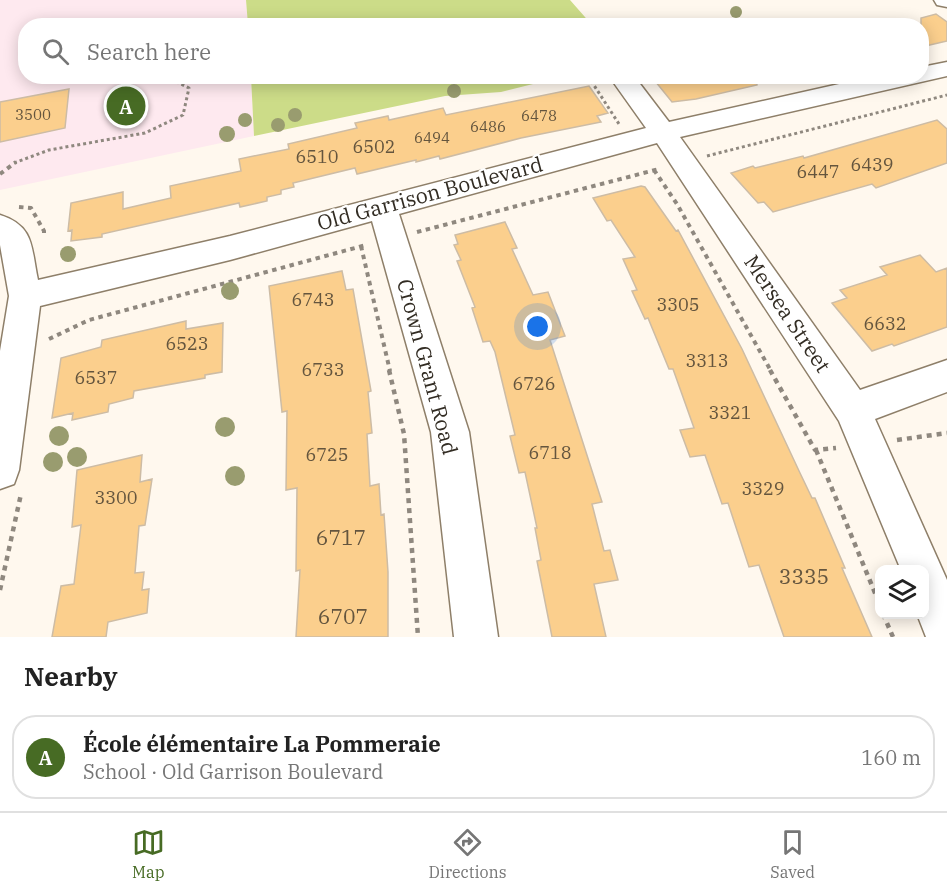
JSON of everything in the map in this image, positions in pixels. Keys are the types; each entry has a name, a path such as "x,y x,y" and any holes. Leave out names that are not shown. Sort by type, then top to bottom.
{"street":[{"path":"929,72 947,69"},
{"name":"Mersea Street","path":"627,84 663,132 853,410 920,565"},
{"name":"Old Garrison Boulevard","path":"25,296 230,248 663,132 876,84"},
{"name":"Crown Grant Road","path":"382,207 450,432 476,637"},
{"path":"0,226 14,234 25,296 7,460"},
{"path":"853,410 947,376"},
{"path":"929,589 947,635"}],"path":[{"path":"0,174 10,164 51,150 145,134 183,115 189,88 181,84"},
{"path":"697,159 947,95"},
{"path":"406,234 665,167"},
{"path":"42,343 89,320 372,243"},
{"path":"361,246 405,434 418,637"},
{"path":"816,450 875,595"},
{"path":"0,590 7,460"},
{"path":"885,619 893,637"}],"shaded area":[{"path":"0,0 246,0 247,18 18,18 18,84 251,84 254,136 0,190"}],"green space":[{"path":"246,0 570,0 586,18 247,18"},
{"path":"251,84 533,84 501,92 445,96 254,136"}],"building":[{"path":"936,14 947,22 947,41 929,45 929,18 921,18"},
{"path":"657,84 757,84 696,99 672,102"},
{"path":"589,86 608,113 597,116 601,122 521,138 440,159 439,156 416,162 416,160 357,174 355,168 293,183 294,187 281,190 281,194 267,197 267,201 240,207 239,203 102,234 102,237 71,241 72,230 68,231 71,203 123,192 123,209 171,198 170,186 241,171 239,159 289,149 288,144 357,128 355,123 388,116 389,120 443,108 446,115"},
{"path":"69,89 65,128 0,142 0,102"},
{"path":"937,120 947,129 947,163 876,188 872,184 773,212 764,202 758,203 731,173 753,166 755,168 803,156 804,158"},
{"path":"641,186 645,187 676,231 678,230 742,349 812,498 815,498 872,637 784,637 759,565 749,567 728,503 722,504 705,455 690,457 680,430 694,428 673,369 669,369 648,318 645,319 632,291 637,290 623,259 635,257 611,220 607,221 593,198"},
{"path":"505,222 517,248 512,249 533,295 548,292 565,336 550,340 602,502 592,504 604,551 610,550 618,580 594,584 606,637 552,637 537,561 541,560 535,528 537,528 525,472 519,473 510,436 515,435 495,352 490,341 483,342 472,308 475,307 457,261 461,260 454,245 458,244 455,235"},
{"path":"920,255 936,272 947,268 947,327 894,346 892,344 872,351 832,303 847,298 840,290 887,275 880,267"},
{"path":"342,271 346,290 353,289 371,391 368,392 372,433 367,434 370,486 379,484 381,515 384,514 388,572 388,637 296,637 300,570 296,571 297,488 286,490 287,411 282,412 269,286"},
{"path":"186,321 186,329 223,323 222,372 205,375 205,378 134,391 133,398 109,404 108,412 72,420 73,413 52,418 61,358 101,347 102,340"},
{"path":"142,455 140,482 152,479 145,525 139,526 135,573 144,572 142,590 149,589 147,613 108,622 106,637 52,637 61,586 74,584 81,525 72,527 77,470"}],"place":[{"name":"École élémentaire La Pommeraie","path":"126,106"}]}
